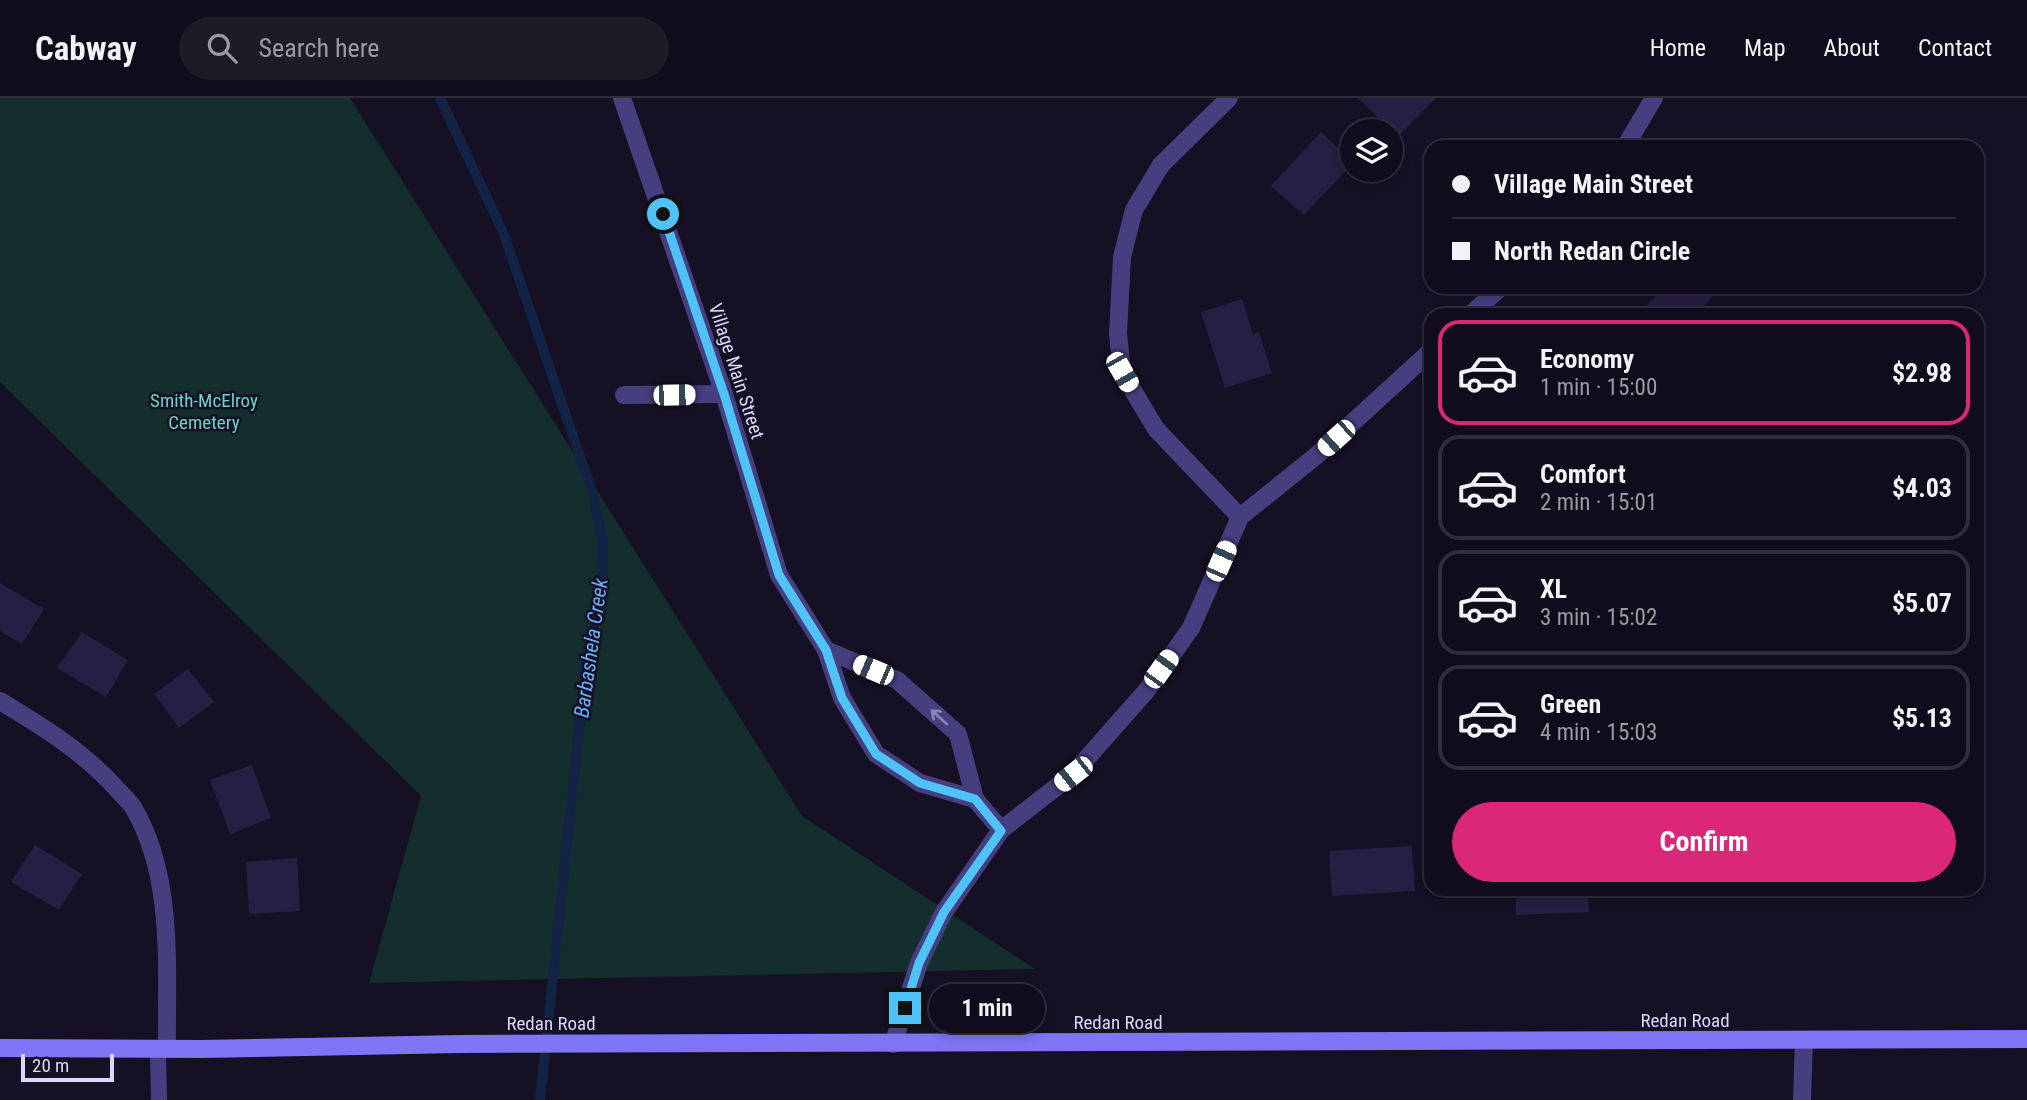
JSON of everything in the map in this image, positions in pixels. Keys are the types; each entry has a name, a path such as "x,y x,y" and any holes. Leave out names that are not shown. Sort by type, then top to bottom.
{"main road":[{"name":"Redan Road","path":"0,1048 2027,1039"}],"street":[{"name":"Village Main Street","path":"622,98 724,394 779,575 826,650 842,698 876,754 920,783 975,799"},
{"path":"1229,98 1161,165 1134,210 1122,257 1118,334 1122,372 1156,429 1240,517"},
{"path":"1629,140 1654,98"},
{"path":"1478,308 1493,294"},
{"path":"893,1044 919,963 944,912 1001,831 1073,774 1147,690 1191,628 1240,517 1317,455 1424,357"},
{"path":"624,395 724,394"},
{"path":"826,650 897,680 958,734 975,799 1001,831"},
{"path":"0,701 55,734 96,766 132,806 150,849 163,895 163,1048"},
{"path":"1802,1100 1804,1040"}],"lane":[{"path":"159,1100 163,1048"}],"green space":[{"name":"Smith-McElroy Cemetery","path":"0,98 350,98 802,816 1035,969 369,983 421,796 0,382"}],"building":[{"path":"1358,98 1436,98 1403,132 1403,119 1380,119"},
{"path":"1321,132 1340,150 1340,177 1304,215 1271,186"},
{"path":"1658,294 1715,294 1702,308 1644,308"},
{"path":"1242,299 1253,334 1259,332 1272,373 1225,388 1201,312"},
{"path":"0,583 44,609 22,644 0,631"},
{"path":"82,632 128,660 106,697 57,668"},
{"path":"1984,642 1985,747 1984,747"},
{"path":"188,669 214,702 179,728 154,694"},
{"path":"252,765 271,818 230,834 210,780"},
{"path":"35,845 82,874 59,910 11,882"},
{"path":"1412,846 1415,891 1332,896 1329,851"},
{"path":"297,858 300,911 249,914 246,862"},
{"path":"1515,896 1588,896 1589,912 1516,915"}],"waterway":[{"name":"Barbashela Creek","path":"440,98 503,232 593,494 602,538 603,585 586,662 540,1100"}],"route":[{"path":"663,214 724,394 779,575 826,650 842,698 876,754 920,783 975,799 1001,831 944,912 919,963 905,1008"}]}
